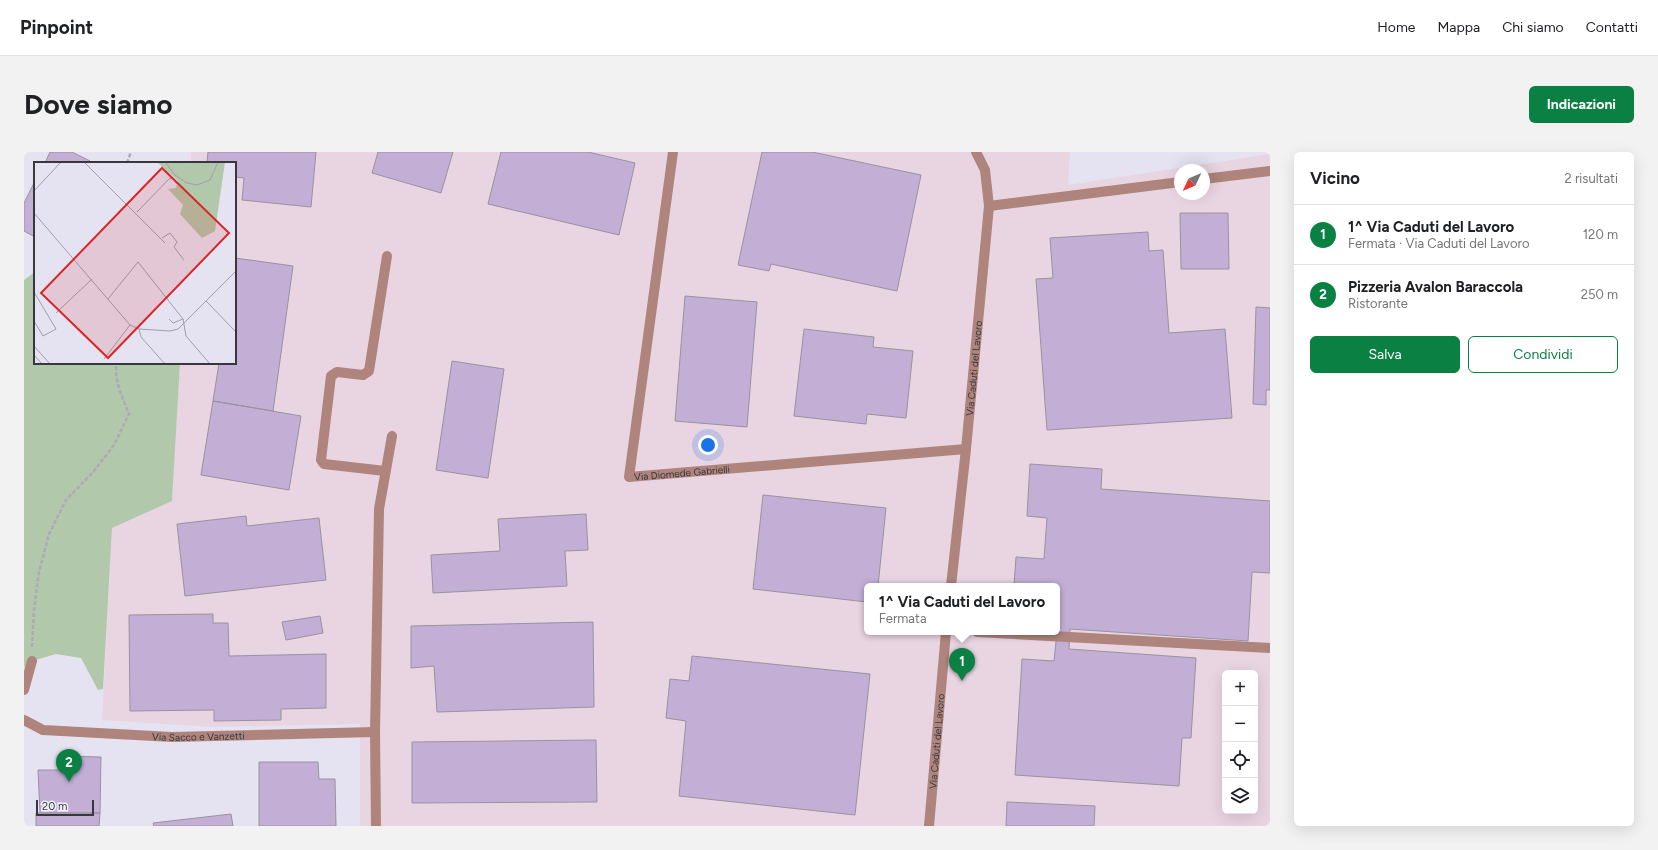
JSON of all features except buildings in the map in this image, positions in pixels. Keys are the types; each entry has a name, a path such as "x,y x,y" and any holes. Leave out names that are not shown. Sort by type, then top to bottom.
{"street":[{"name":"Via Diomede Gabrielli","path":"674,152 628,477 966,449"},
{"name":"Via Caduti del Lavoro","path":"951,583 966,449 989,206 985,170 976,152"},
{"path":"1210,178 1270,171"},
{"path":"989,206 1174,183"},
{"path":"385,471 324,464 321,460 331,376 337,372 363,375 370,371 387,256"},
{"path":"376,826 375,732 379,509 392,436"},
{"name":"Via Caduti del Lavoro","path":"929,826 946,635"},
{"path":"1032,635 1270,648"},
{"path":"24,690 32,661"},
{"name":"Via Sacco e Vanzetti","path":"24,720 43,730 172,737 375,732"}],"path":[{"path":"127,162 132,152"},
{"path":"32,661 34,610 38,579 49,534 66,500 94,471 114,445 129,414 120,392 116,368 117,364"}],"shaded area":[{"path":"191,152 1070,152 1068,185 1174,169 1174,200 1210,200 1210,164 1205,164 1270,154 1270,826 360,826 360,724 211,727 102,720 112,528 172,501 180,364 236,364 236,162 191,162"}],"green space":[{"path":"34,273 34,364 180,364 172,501 112,528 103,689 98,690 81,658 56,654 32,661 24,667 24,280"}],"place":[{"name":"1^ Via Caduti del Lavoro","path":"962,681"},
{"name":"Pizzeria Avalon Baraccola","path":"69,782"}]}
